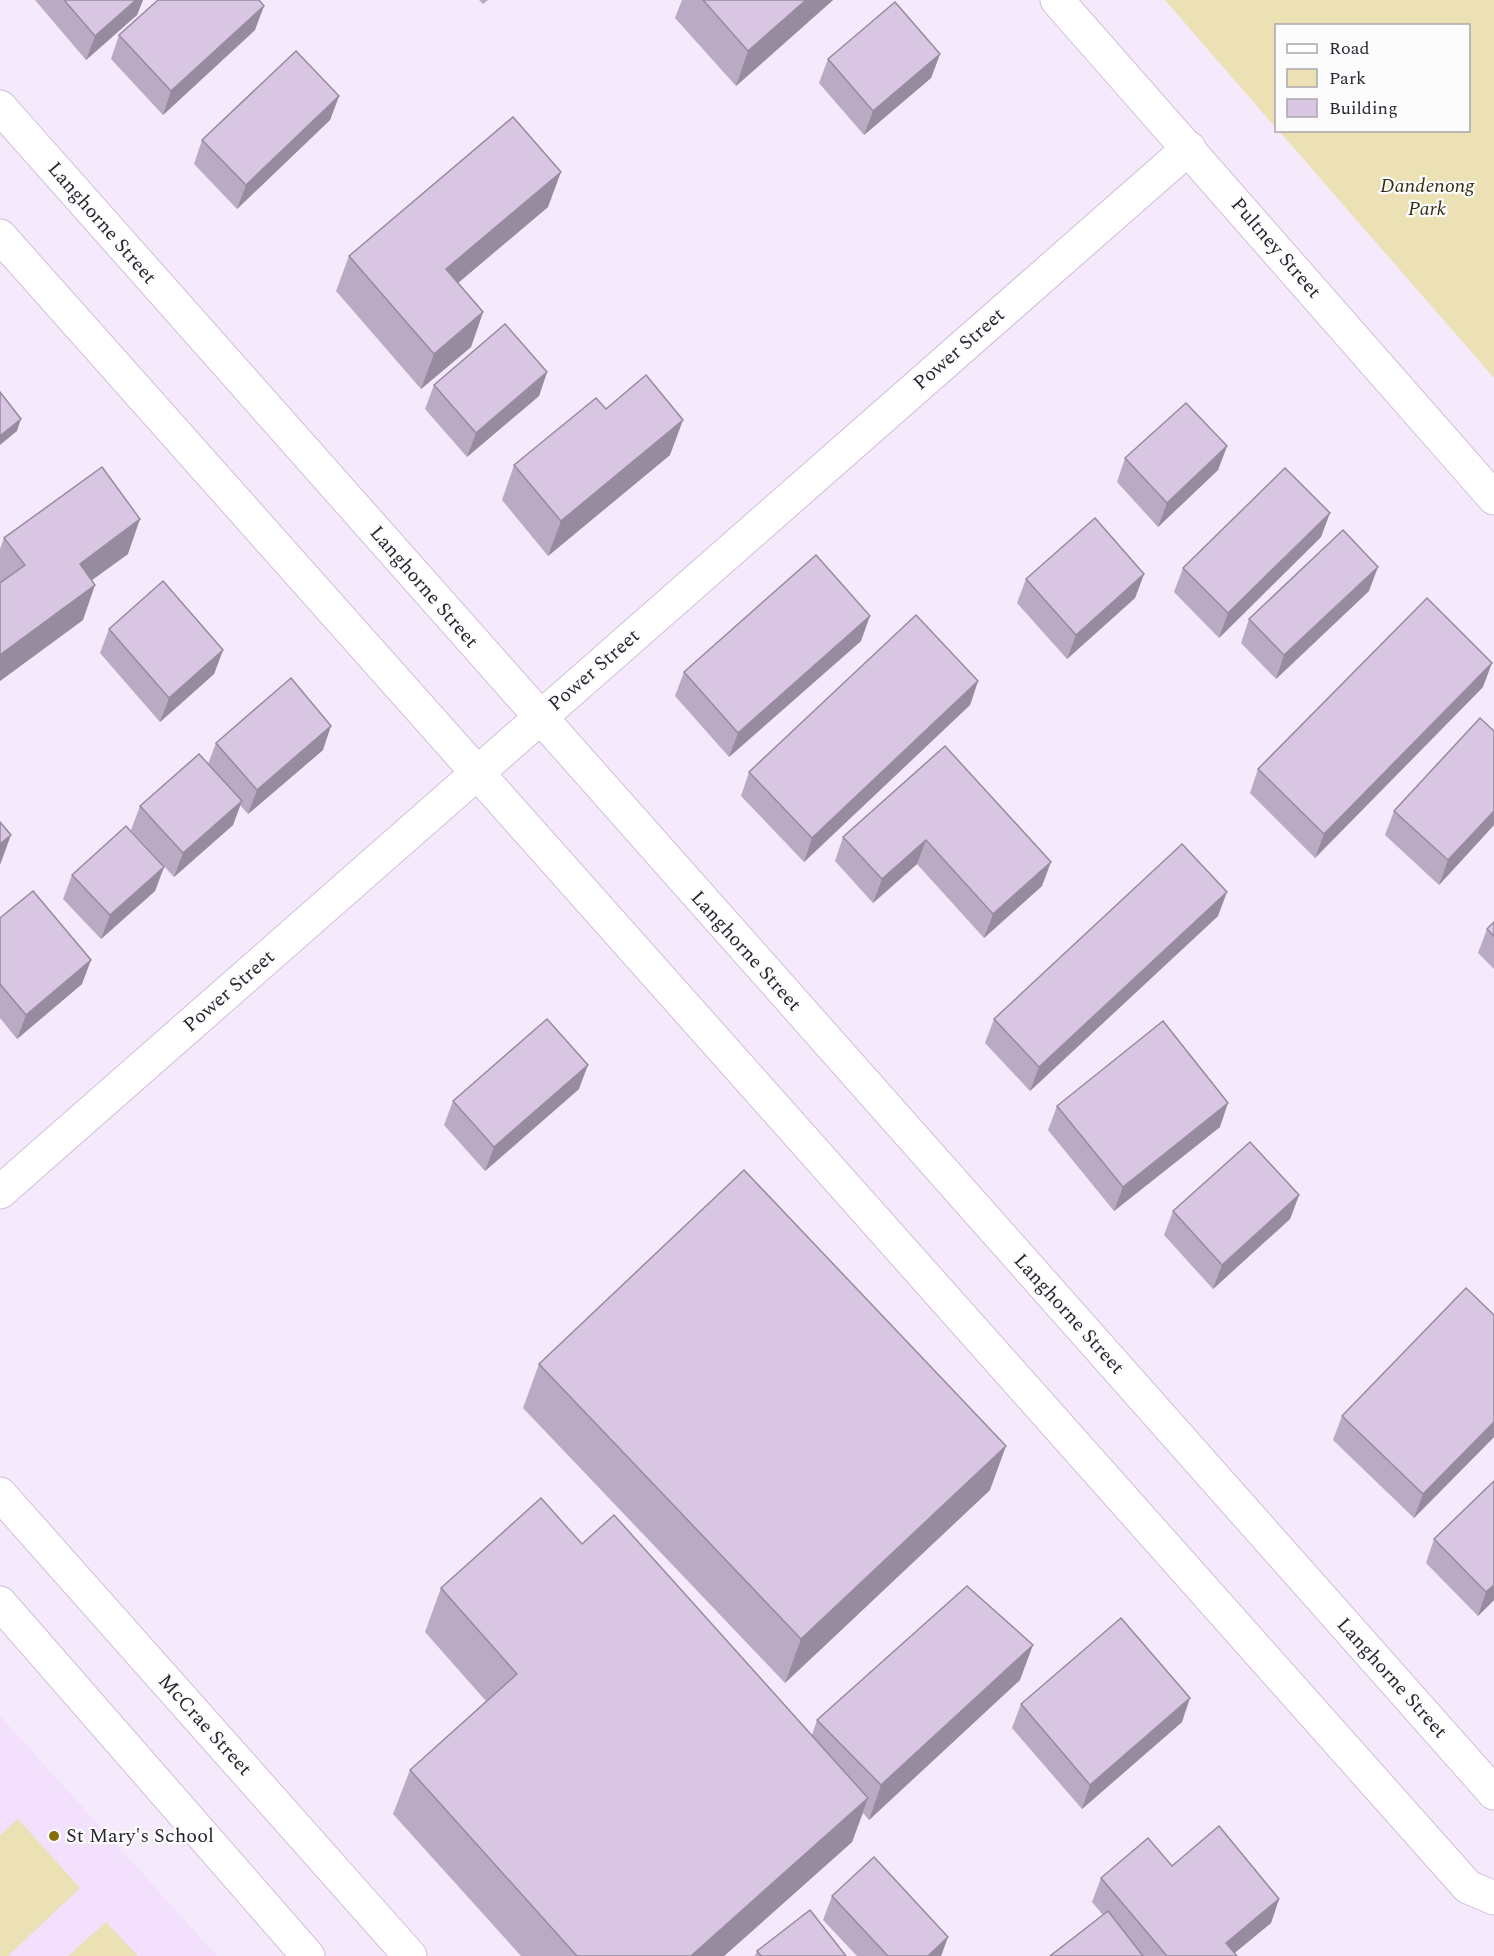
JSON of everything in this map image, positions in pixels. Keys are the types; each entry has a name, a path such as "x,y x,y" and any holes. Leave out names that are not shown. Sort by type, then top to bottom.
{"street":[{"name":"Pultney Street","path":"1057,0 1494,498"},
{"name":"Langhorne Street","path":"0,107 1494,1793"},
{"name":"Power Street","path":"0,1192 1189,148"},
{"path":"0,236 1468,1887 1494,1898"},
{"name":"McCrae Street","path":"0,1494 410,1956"},
{"path":"0,1603 308,1956"}],"shaded area":[{"name":"St Mary's School","path":"0,1716 217,1956 0,1956"}],"green space":[{"name":"Dandenong Park","path":"1165,0 1494,0 1494,378 1280,132 1470,132 1470,24 1275,24 1275,127"},
{"path":"18,1819 80,1888 8,1956 0,1956 0,1835"},
{"path":"106,1922 138,1956 68,1956"}],"building":[{"path":"64,0 136,0 95,36"},
{"path":"158,0 259,0 264,6 171,91 119,35"},
{"path":"703,0 806,0 748,51"},
{"path":"895,2 940,54 873,111 828,59"},
{"path":"296,51 339,96 246,185 202,140"},
{"path":"513,117 561,172 446,269 483,312 434,354 349,256"},
{"path":"505,324 547,372 476,433 434,385"},
{"path":"646,375 683,420 561,521 514,465 596,398 606,409"},
{"path":"0,392 21,419 0,436"},
{"path":"1186,403 1227,446 1167,503 1125,458"},
{"path":"102,467 140,519 80,564 95,585 0,655 0,583 25,565 4,538"},
{"path":"1285,468 1330,513 1228,613 1183,568"},
{"path":"1095,518 1144,574 1076,635 1026,579"},
{"path":"1343,530 1378,567 1284,655 1249,619"},
{"path":"816,555 870,616 738,733 684,672"},
{"path":"163,581 223,650 169,698 109,629"},
{"path":"1427,598 1492,663 1324,834 1258,769"},
{"path":"916,615 978,681 812,838 749,772"},
{"path":"291,678 331,726 257,790 216,743"},
{"path":"1480,718 1494,731 1494,811 1448,860 1394,811"},
{"path":"945,746 1051,862 993,914 926,840 882,879 843,837"},
{"path":"199,754 242,801 183,853 140,806"},
{"path":"0,822 11,835 0,844"},
{"path":"126,826 164,867 110,915 72,875"},
{"path":"1182,844 1227,892 1039,1067 994,1019"},
{"path":"33,891 91,960 26,1015 0,984 0,918"},
{"path":"1494,922 1494,936 1487,929"},
{"path":"547,1019 588,1065 494,1147 453,1101"},
{"path":"1163,1021 1228,1103 1123,1187 1057,1106"},
{"path":"1250,1142 1299,1195 1222,1265 1173,1211"},
{"path":"744,1170 1006,1446 801,1639 539,1364"},
{"path":"1466,1288 1494,1315 1494,1422 1423,1494 1342,1416"},
{"path":"1494,1481 1494,1585 1486,1592 1434,1539"},
{"path":"541,1498 582,1544 614,1515 868,1798 691,1956 577,1956 410,1770 517,1674 441,1588"},
{"path":"967,1586 1033,1645 881,1785 817,1720"},
{"path":"1121,1618 1190,1698 1090,1785 1021,1704"},
{"path":"1219,1826 1279,1899 1226,1943 1237,1956 1167,1956 1101,1878 1148,1838 1172,1866"},
{"path":"874,1857 948,1937 928,1956 888,1956 832,1896"},
{"path":"810,1910 846,1956 761,1956 757,1951"},
{"path":"1108,1911 1143,1956 1050,1956"}],"place":[{"name":"St Mary's School","path":"54,1836"}]}
